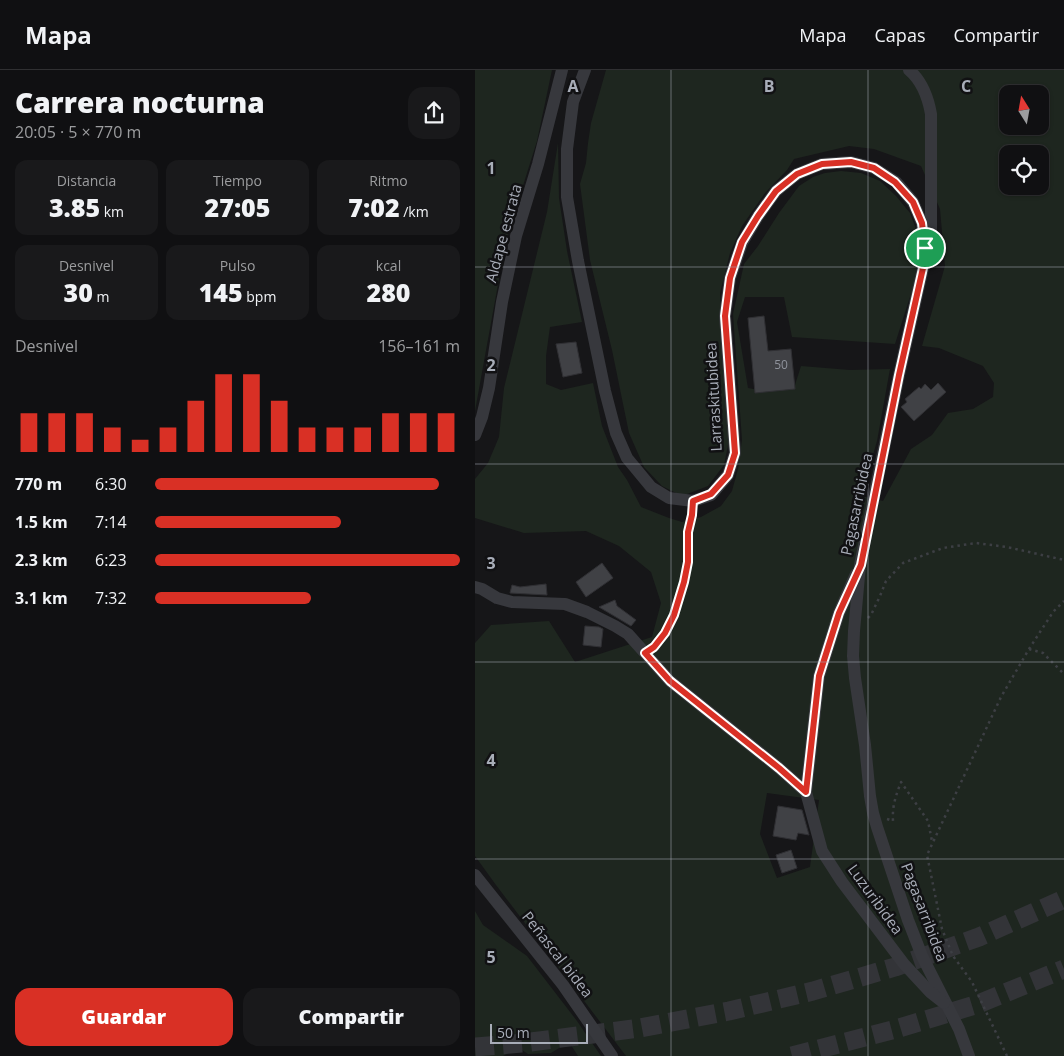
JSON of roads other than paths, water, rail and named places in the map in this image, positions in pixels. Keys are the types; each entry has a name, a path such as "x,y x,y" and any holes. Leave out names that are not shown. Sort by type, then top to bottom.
{"street":[{"name":"Aldape estrata","path":"475,435 482,417 489,388 502,302 516,236 538,164 562,70"},
{"name":"Larraskitubidea","path":"585,70 573,102 567,149 567,196 578,261 605,391 616,433 627,458 651,487 669,498 693,501 711,494 728,475 735,453 725,316 730,278 742,242 776,191 797,174 822,164 851,162 874,168 895,182 913,202 922,223 925,248"},
{"name":"Pagasarribidea","path":"909,70 923,86 929,101 931,114 931,230 925,248 923,268 899,375 861,565 853,656 873,813 922,956 959,1029 969,1056"},
{"name":"Luzuribidea","path":"861,565 839,613 819,676 806,792 822,851 841,882 904,964 930,992 949,1008"},
{"path":"475,587 497,598 512,602 565,604 587,612 628,634 670,681 779,768 806,792"},
{"name":"Peñascal bidea","path":"475,875 563,985 612,1056"}],"tunnel":[{"path":"475,1047 523,1043 640,1028 729,1011 813,991 895,967 979,937 1064,899"},
{"path":"792,1056 896,1029 978,1004 1064,969"}]}
